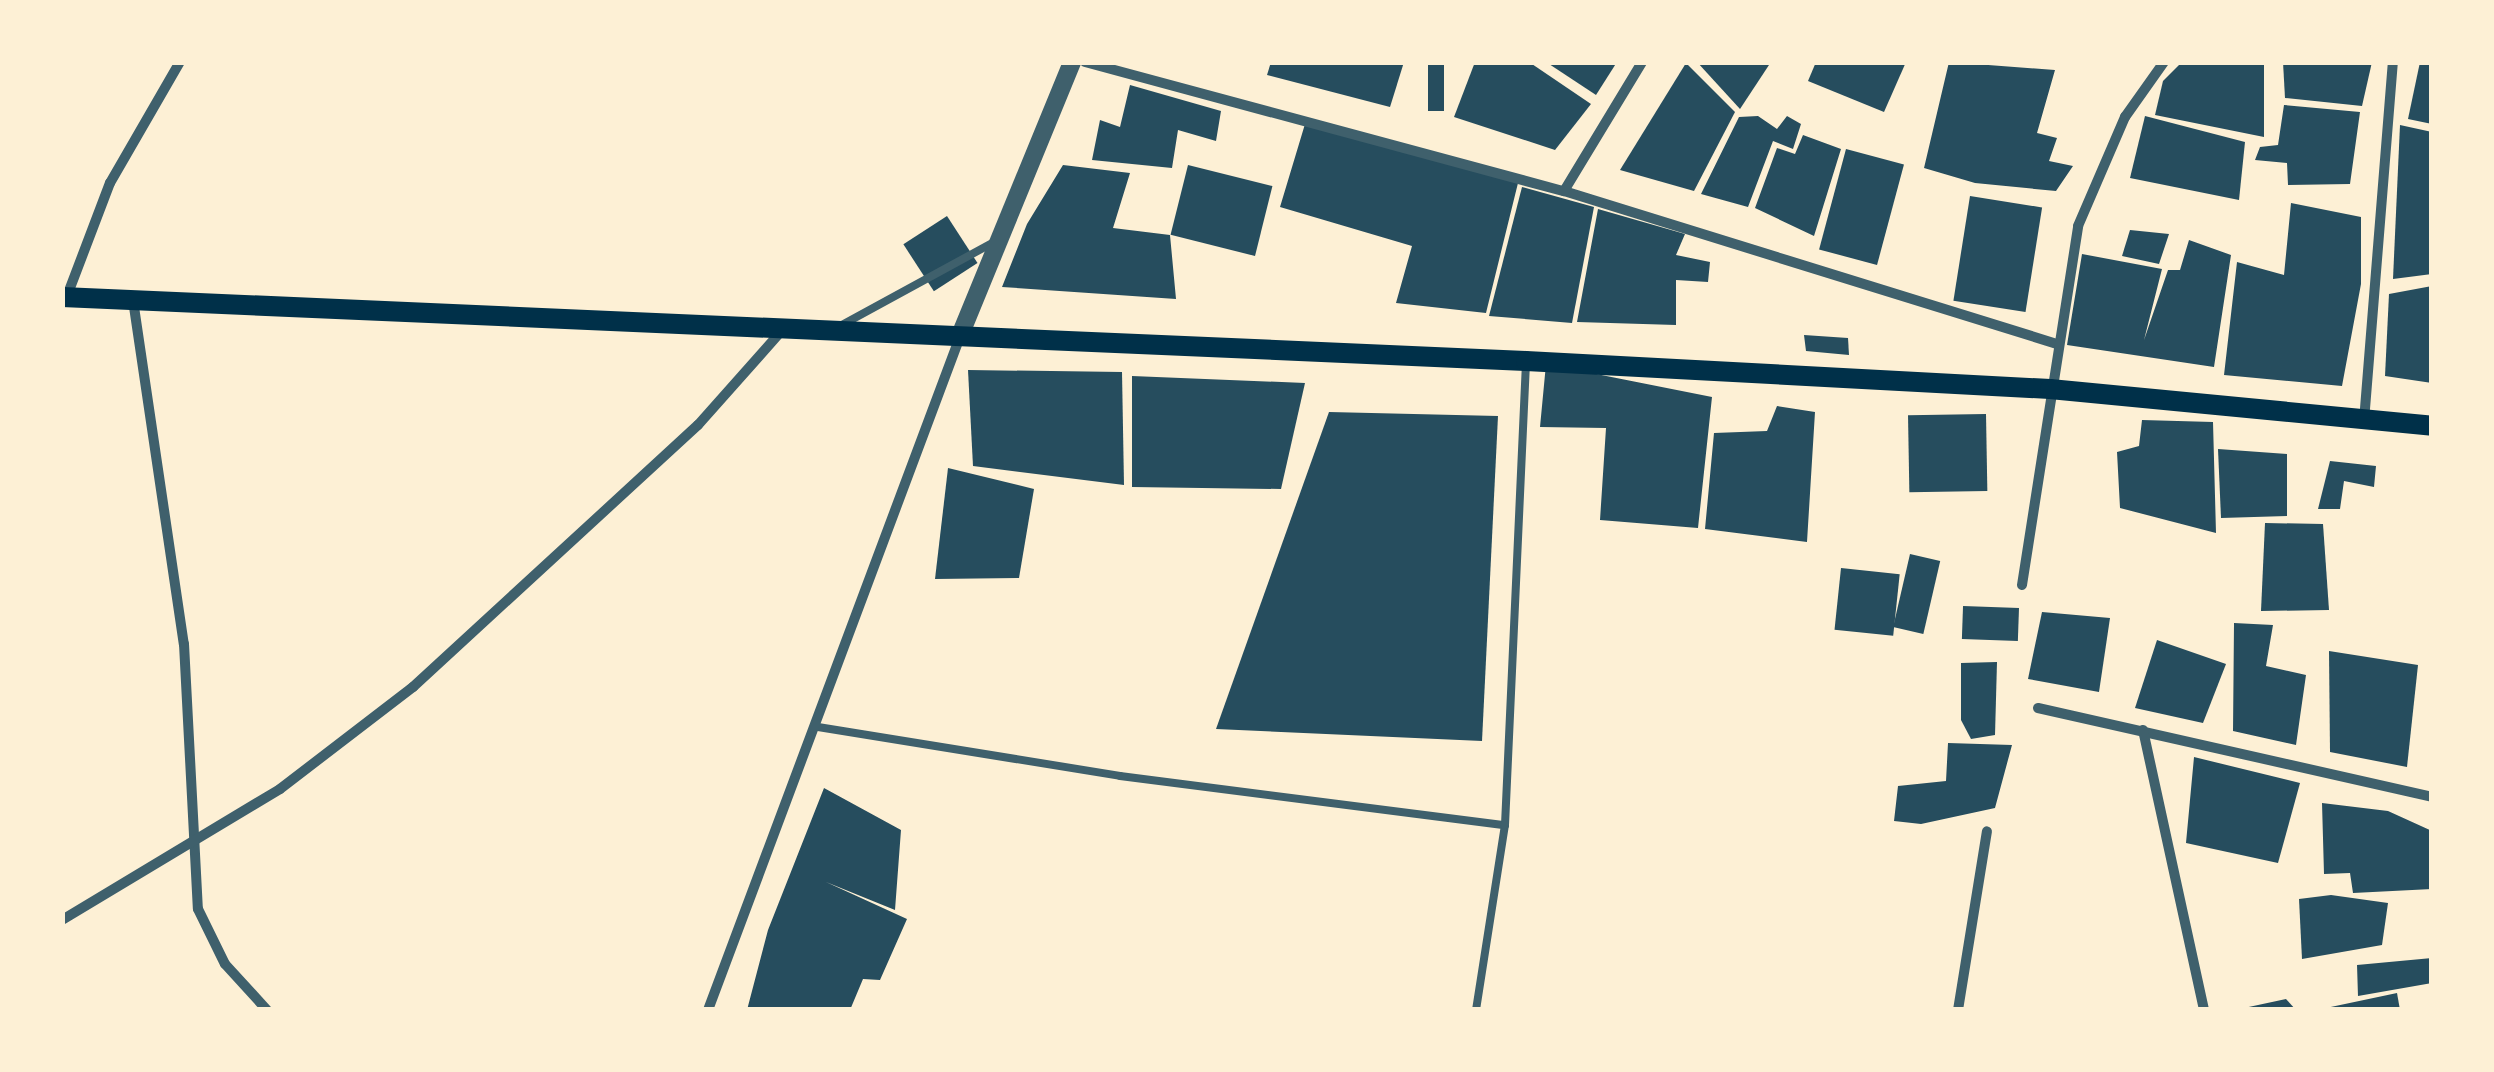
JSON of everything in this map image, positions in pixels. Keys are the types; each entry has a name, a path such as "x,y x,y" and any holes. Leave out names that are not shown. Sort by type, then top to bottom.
{"main road":[{"path":"64,297 962,333 2050,389 2432,426"}],"street":[{"path":"64,297 110,183 180,62"},
{"path":"708,1010 818,727 962,333 1072,62"},
{"path":"1085,62 1564,190 2057,344"},
{"path":"1564,190 1642,62"},
{"path":"2022,585 2057,344 2086,202 2125,117 2164,62"},
{"path":"2364,422 2393,62"},
{"path":"133,300 184,644 203,927 234,976 267,1010"},
{"path":"62,920 196,840 338,747 465,644 728,395 784,327"},
{"path":"2038,708 2432,797"},
{"path":"2143,730 2204,1010"},
{"path":"1958,1010 1988,830"}],"lane":[{"path":"834,329 998,240"},
{"path":"1476,1010 1504,825 1526,361"},
{"path":"818,727 1120,776 1504,825"}],"building":[{"path":"1271,62 1404,62 1390,107 1267,75"},
{"path":"1428,62 1444,62 1444,111 1428,111"},
{"path":"1475,62 1529,62 1591,104 1555,150 1454,117"},
{"path":"1546,62 1617,62 1596,95"},
{"path":"1697,62 1762,62 1769,65 1740,109"},
{"path":"1816,62 1906,62 1884,112 1808,81"},
{"path":"1949,62 2055,70 2037,133 2057,138 2049,161 2073,166 2056,191 1975,183 1924,168"},
{"path":"2182,62 2264,62 2264,137 2155,115 2163,81"},
{"path":"2283,62 2372,62 2362,106 2285,98"},
{"path":"2420,62 2432,65 2432,124 2408,119"},
{"path":"1686,63 1735,112 1694,191 1620,170"},
{"path":"1130,85 1221,111 1216,141 1178,130 1172,168 1092,160 1100,120 1120,127"},
{"path":"2284,105 2360,112 2350,184 2288,185 2287,163 2255,160 2260,147 2278,145"},
{"path":"1758,116 1777,129 1787,116 1801,124 1793,149 1773,141 1748,207 1701,194 1739,117"},
{"path":"2145,116 2245,142 2239,200 2130,178"},
{"path":"1305,124 1518,183 1486,313 1396,303 1412,246 1280,207"},
{"path":"2400,125 2432,132 2432,274 2393,279"},
{"path":"1803,135 1841,149 1814,236 1755,208 1777,148 1795,154"},
{"path":"1846,149 1904,165 1877,265 1819,249"},
{"path":"1063,165 1130,173 1113,228 1170,235 1176,299 1002,287 1027,224"},
{"path":"1188,165 1272,186 1255,256 1171,235"},
{"path":"1522,187 1594,207 1572,323 1489,316"},
{"path":"1970,196 2042,207 2026,312 1953,301"},
{"path":"2291,203 2361,217 2361,284 2342,386 2224,375 2237,262 2284,275"},
{"path":"1598,209 1685,234 1676,255 1710,262 1708,282 1676,280 1676,325 1577,322"},
{"path":"947,216 977,263 934,291 903,244"},
{"path":"2130,230 2169,234 2159,264 2122,256"},
{"path":"2189,240 2231,255 2214,367 2067,345 2082,254 2162,269 2144,340 2168,270 2180,270"},
{"path":"2432,286 2432,383 2385,376 2389,294"},
{"path":"1804,335 1848,338 1849,355 1806,351"},
{"path":"1546,364 1712,397 1698,528 1600,520 1606,428 1540,427"},
{"path":"968,370 1122,372 1124,485 973,466"},
{"path":"1132,376 1305,383 1281,489 1132,487"},
{"path":"1777,406 1815,412 1807,542 1705,529 1714,433 1767,431"},
{"path":"1329,412 1498,416 1482,741 1216,729"},
{"path":"1986,414 1987,491 1909,492 1908,415"},
{"path":"2142,420 2213,422 2216,533 2120,508 2117,452 2139,446"},
{"path":"2218,449 2287,454 2287,516 2221,518"},
{"path":"2330,461 2376,466 2374,487 2344,481 2340,509 2318,509"},
{"path":"948,468 1034,489 1019,578 935,579"},
{"path":"2265,523 2323,524 2329,610 2261,611"},
{"path":"1910,554 1940,561 1923,634 1893,627"},
{"path":"1841,568 1900,574 1893,636 1835,630"},
{"path":"1963,606 2019,608 2018,641 1962,639"},
{"path":"2042,612 2110,618 2099,692 2028,679"},
{"path":"2234,623 2273,625 2266,666 2306,675 2296,745 2233,731"},
{"path":"2157,640 2226,664 2203,723 2135,708"},
{"path":"2329,651 2418,665 2407,767 2330,752"},
{"path":"1997,662 1995,735 1971,739 1961,720 1961,663"},
{"path":"1948,743 2012,745 1995,808 1921,824 1894,821 1898,786 1946,781"},
{"path":"2194,757 2300,783 2278,863 2186,843"},
{"path":"824,788 901,830 895,910 826,882 907,919 880,980 863,979 850,1010 747,1010 768,930"},
{"path":"2322,803 2388,811 2432,831 2432,889 2353,893 2350,873 2324,874"},
{"path":"2331,895 2388,903 2382,945 2302,959 2299,899"},
{"path":"2432,958 2432,983 2358,996 2357,965"},
{"path":"2397,993 2400,1010 2326,1010 2326,1008"},
{"path":"2286,999 2296,1010 2244,1008"}]}
